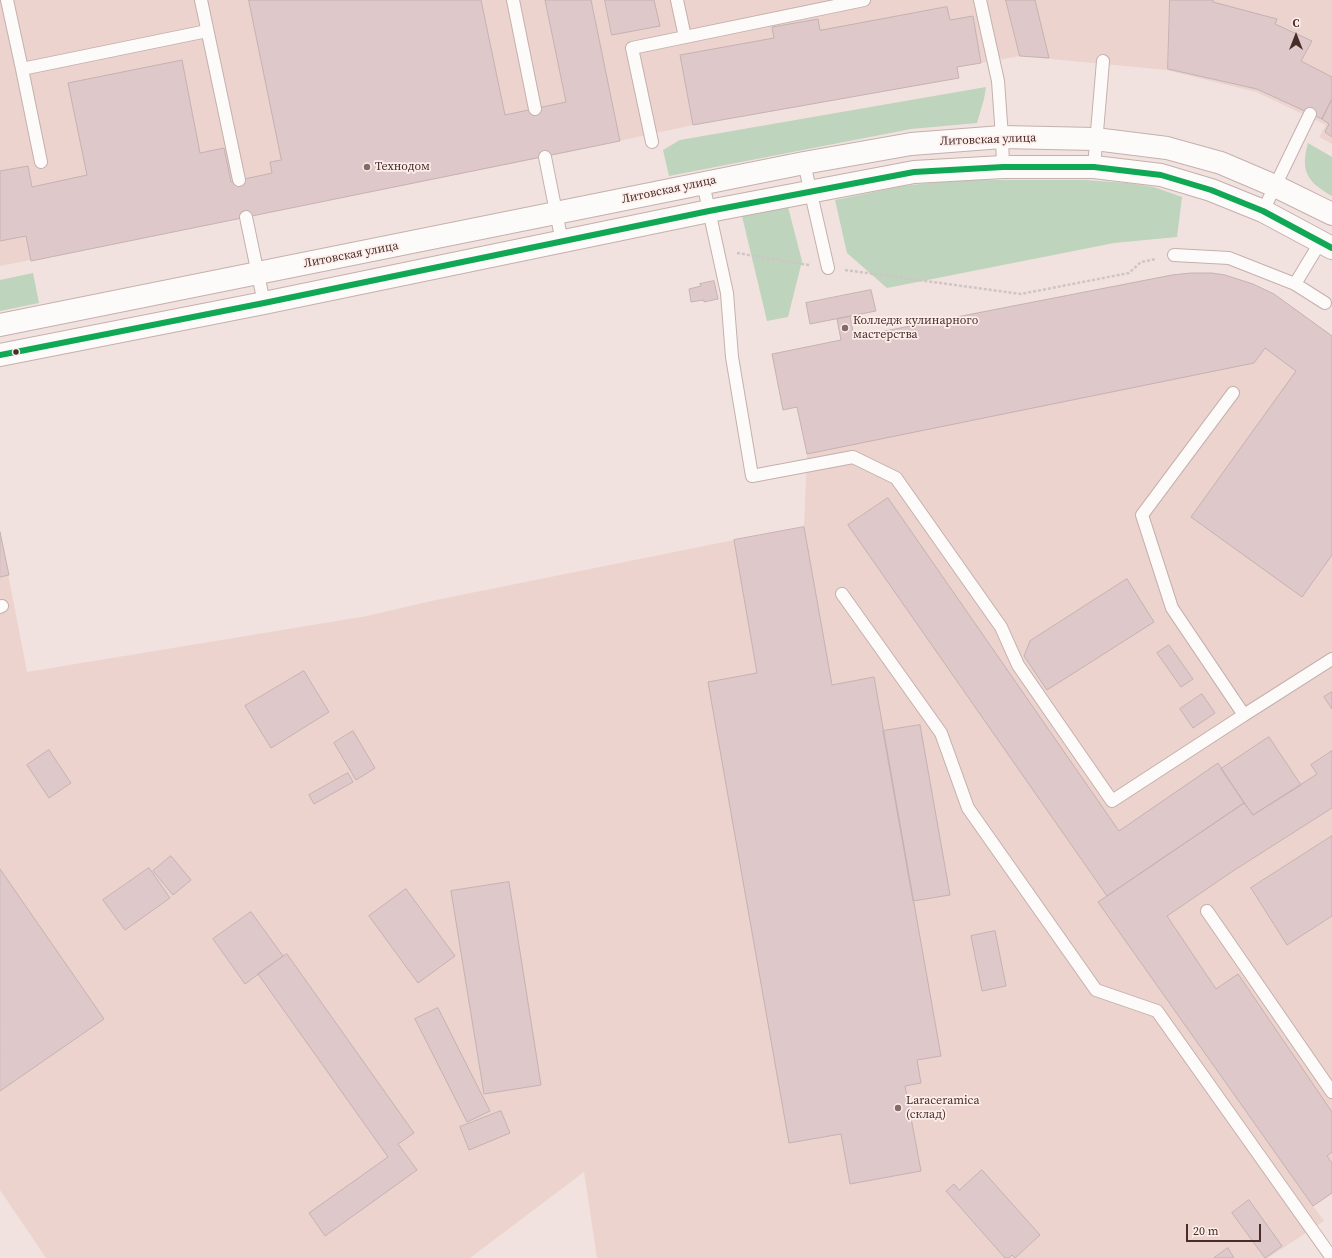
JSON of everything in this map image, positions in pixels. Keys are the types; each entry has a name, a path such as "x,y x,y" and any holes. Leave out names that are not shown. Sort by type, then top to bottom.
{"street":[{"name":"Литовская улица","path":"0,325 703,183 911,144 1002,137 1095,139 1166,148 1221,163 1275,186 1332,214"},
{"path":"0,355 264,303 709,211 914,172 1003,167 1094,167 1161,174 1211,190 1263,211 1326,245"}],"lane":[{"path":"7,0 41,162"},
{"path":"201,0 238,180"},
{"path":"513,0 535,109"},
{"path":"677,0 685,37"},
{"path":"652,142 632,48 824,4 864,0"},
{"path":"980,0 998,81 1003,167"},
{"path":"22,69 207,31"},
{"path":"1094,167 1095,139 1103,61"},
{"path":"1263,211 1310,114"},
{"path":"544,157 562,242"},
{"path":"804,163 828,268"},
{"path":"703,183 727,293 732,357 752,476 853,457 896,478 1001,627 1018,664 1112,801 1332,659"},
{"path":"246,217 259,273 264,303"},
{"path":"1296,284 1326,245"},
{"path":"1174,255 1229,258 1296,284 1325,303"},
{"path":"1233,393 1142,515 1172,608 1244,715"},
{"path":"842,594 941,732 968,808 1096,990 1157,1011 1332,1258"},
{"path":"1208,911 1332,1092"}],"path":[{"path":"718,250 828,268 1021,294 1129,272 1141,262 1174,255"}],"shaded area":[{"path":"0,0 1332,0 1332,144 1319,137 1326,125 1256,92 1166,70 1020,56 957,67 959,78 693,125 545,157 0,266"},
{"path":"1212,273 1225,275 1253,284 1274,294 1332,336 1332,1193 1313,1206 1324,1221 1268,1258 597,1258 584,1172 470,1258 46,1258 0,1190 0,532 27,672 367,616 431,601 804,527 807,454 797,407 783,410 772,354 841,340 837,319 810,324 806,303 871,290 876,311 850,316 854,337 1172,275"}],"green space":[{"path":"986,87 977,123 911,129 669,176 663,150 680,140"},
{"path":"1308,143 1332,157 1332,196 1317,186 1308,175 1305,168 1305,161"},
{"path":"955,180 1085,180 1127,183 1154,187 1182,197 1177,237 1114,243 887,288 847,253 835,200 903,186"},
{"path":"788,207 802,261 788,317 767,321 742,216"},
{"path":"33,273 39,303 0,311 0,280"}],"building":[{"path":"249,0 481,0 505,115 566,102 545,0 591,0 620,141 31,261 26,236 0,241 0,171 28,166 32,187 87,175 68,83 182,60 200,153 224,148 231,182 272,173 270,162 281,160"},
{"path":"605,0 654,0 660,26 612,35"},
{"path":"1006,0 1035,0 1049,58 1020,56"},
{"path":"1170,0 1213,0 1213,2 1277,19 1275,24 1312,41 1301,61 1332,77 1332,99 1322,119 1257,89 1168,69"},
{"path":"947,7 950,20 973,16 981,63 957,67 959,78 693,125 680,55 774,38 772,27 818,19 820,30"},
{"path":"1332,99 1332,137 1325,132 1329,124 1322,119"},
{"path":"1212,273 1225,275 1253,284 1274,294 1332,336 1332,555 1302,597 1191,517 1296,371 1265,348 1254,363 807,454 797,407 783,410 772,354 841,340 837,319 850,316 854,337 1172,275"},
{"path":"714,281 718,299 704,302 704,300 691,302 689,289 701,286 700,284"},
{"path":"871,290 876,311 810,324 806,303"},
{"path":"888,498 1119,831 1218,763 1244,803 1107,896 848,525"},
{"path":"804,527 832,685 874,677 941,1056 917,1060 921,1083 905,1086 921,1171 850,1184 841,1134 789,1143 708,682 757,673 734,540"},
{"path":"0,532 9,575 0,577"},
{"path":"1127,579 1154,622 1047,690 1024,656 1030,641"},
{"path":"1169,645 1193,679 1181,687 1157,653"},
{"path":"304,671 329,712 271,748 245,706"},
{"path":"1332,692 1332,709 1324,697"},
{"path":"1202,694 1215,713 1193,728 1180,709"},
{"path":"920,725 950,895 913,901 883,731"},
{"path":"353,731 375,768 356,780 334,743"},
{"path":"1269,737 1301,785 1253,815 1221,769"},
{"path":"49,750 71,783 49,798 27,765"},
{"path":"1332,751 1332,808 1233,871 1167,916 1216,989 1238,974 1332,1112 1332,1152 1327,1156 1332,1163 1332,1193 1313,1206 1098,902 1244,803 1253,815 1317,774 1311,765"},
{"path":"348,773 353,782 314,804 309,795"},
{"path":"1332,836 1332,916 1287,945 1251,888"},
{"path":"171,856 191,880 173,895 153,871"},
{"path":"149,868 170,898 125,930 103,900"},
{"path":"0,869 104,1019 0,1091"},
{"path":"509,882 541,1085 484,1094 451,891"},
{"path":"406,889 455,956 418,983 369,916"},
{"path":"251,912 283,956 245,984 213,939"},
{"path":"995,931 1006,986 982,991 971,936"},
{"path":"287,954 414,1133 398,1144 417,1170 325,1236 309,1213 388,1157 258,974"},
{"path":"438,1008 490,1111 467,1122 415,1019"},
{"path":"501,1111 510,1133 469,1150 460,1127"},
{"path":"982,1170 1040,1235 1015,1258 1012,1255 1009,1258 1005,1258 946,1191 954,1184 959,1190"},
{"path":"1249,1200 1282,1246 1265,1258 1232,1213"},
{"path":"1228,1248 1234,1258 1214,1258"}],"transit line":[{"path":"0,355 264,303 709,211 914,172 1003,167 1094,167 1161,175 1211,190 1263,211 1332,248"}],"place":[{"name":"Технодом","path":"367,167"},
{"name":"Колледж кулинарного мастерства","path":"845,328"},
{"name":"Laraceramica (склад)","path":"898,1108"}]}
